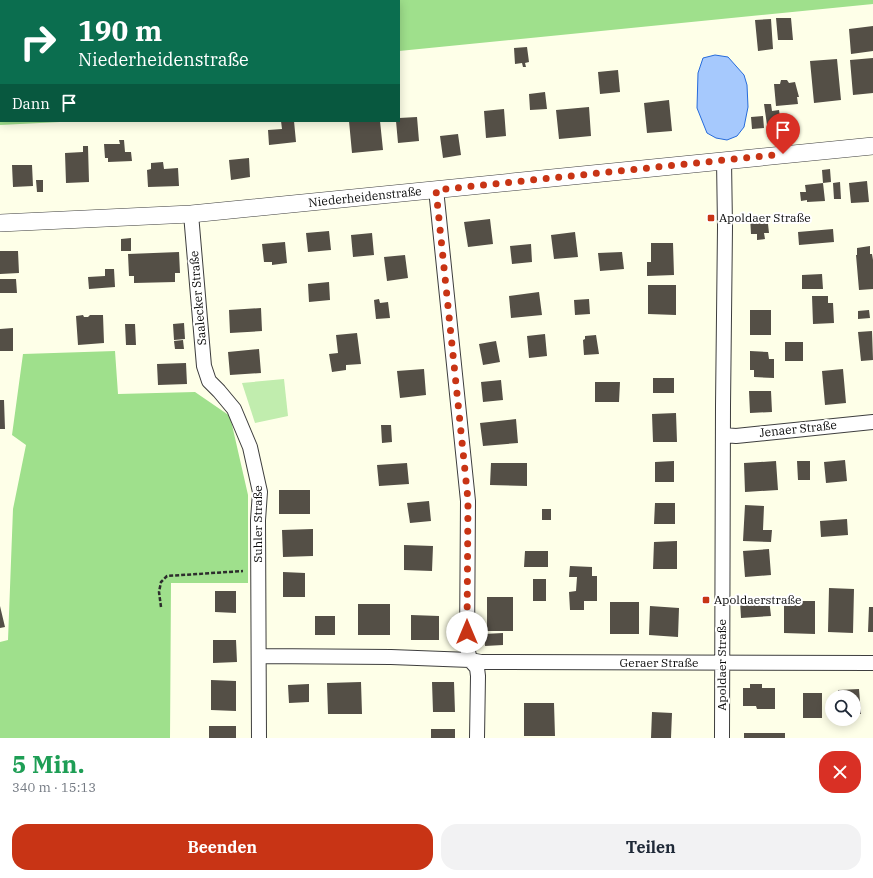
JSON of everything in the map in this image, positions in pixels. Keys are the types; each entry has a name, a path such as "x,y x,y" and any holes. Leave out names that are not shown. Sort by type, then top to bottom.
{"street":[{"name":"Niederheidenstraße","path":"0,223 192,214 873,146"},
{"name":"Apoldaer Straße","path":"722,738 723,435 726,227 724,160"},
{"path":"436,190 468,500 467,647 470,660 477,668 478,676 478,738"},
{"name":"Saalecker Straße","path":"192,214 204,366 209,381"},
{"name":"Suhler Straße","path":"209,381 234,409 250,447 260,492 258,520 259,738"},
{"name":"Jenaer Straße","path":"723,435 736,436 873,422"},
{"path":"259,656 391,657 470,660"},
{"name":"Geraer Straße","path":"470,660 482,662 873,663"}],"path":[{"path":"161,607 160,582 167,576 258,570"}],"green space":[{"path":"400,0 873,0 873,4 400,51"},
{"path":"0,122 60,122 0,125"},
{"path":"115,351 118,394 195,392 230,416 248,495 248,583 171,583 170,738 0,738 0,642 8,640 13,509 26,445 12,435 23,354"},
{"path":"284,379 288,416 255,423 242,383"}],"water":[{"path":"715,55 728,57 744,75 747,85 748,107 744,127 737,136 727,140 716,138 707,133 697,108 698,73 703,58"}],"building":[{"path":"776,18 791,18 793,40 778,40"},
{"path":"771,19 773,49 758,51 755,20"},
{"path":"873,26 873,51 851,54 849,29"},
{"path":"527,47 529,62 525,63 526,67 523,67 522,63 515,64 514,48"},
{"path":"873,58 873,93 853,95 850,60"},
{"path":"837,59 841,100 814,103 810,61"},
{"path":"618,70 620,92 600,94 598,72"},
{"path":"781,80 787,80 789,83 795,82 799,97 797,97 798,104 776,106 774,84 780,84"},
{"path":"545,92 547,109 530,110 529,94"},
{"path":"669,100 672,131 647,133 644,103"},
{"path":"764,104 771,104 772,111 779,110 781,124 767,125"},
{"path":"589,107 591,136 559,139 556,110"},
{"path":"504,109 506,136 486,138 484,111"},
{"path":"763,116 764,128 752,129 751,117"},
{"path":"417,117 419,141 398,143 396,122 400,122 400,118"},
{"path":"281,122 294,122 296,142 269,145 268,130 282,129"},
{"path":"349,122 380,122 383,150 352,153"},
{"path":"458,134 461,155 443,158 440,136"},
{"path":"119,140 124,140 125,152 131,152 132,161 108,162 108,158 105,158 104,144 120,144"},
{"path":"83,146 88,146 89,182 66,183 65,153 83,152"},
{"path":"249,158 250,177 231,180 229,160"},
{"path":"163,162 164,169 178,168 179,186 148,187 147,170 151,169 151,163"},
{"path":"12,165 32,165 33,186 13,187"},
{"path":"830,169 831,182 823,183 822,170"},
{"path":"36,180 43,180 43,192 37,192"},
{"path":"867,181 869,202 851,203 849,183"},
{"path":"840,182 841,199 834,199 833,183"},
{"path":"823,183 825,201 801,201 800,192 806,192 805,185"},
{"path":"767,215 769,233 764,233 765,239 757,240 757,234 751,234 750,216"},
{"path":"490,219 493,244 468,247 464,222"},
{"path":"833,229 834,242 799,245 798,232"},
{"path":"329,231 331,250 308,252 306,233"},
{"path":"575,232 578,257 554,259 551,235"},
{"path":"372,233 374,255 353,257 351,235"},
{"path":"131,238 131,251 121,251 121,239"},
{"path":"285,242 287,263 272,265 272,262 264,262 262,244"},
{"path":"651,243 673,243 674,275 647,276 647,262 651,262"},
{"path":"531,244 532,262 512,264 510,246"},
{"path":"870,246 870,254 872,254 873,260 873,289 859,290 856,255 857,248"},
{"path":"0,251 18,251 19,273 0,274"},
{"path":"179,252 180,273 175,273 175,282 134,283 134,276 129,276 128,254"},
{"path":"622,252 624,269 600,271 598,253"},
{"path":"405,255 408,278 387,281 384,257"},
{"path":"105,269 114,269 115,287 89,289 88,277 105,276"},
{"path":"822,274 823,289 802,289 802,275"},
{"path":"0,279 16,279 17,293 0,293"},
{"path":"329,282 330,300 309,302 308,284"},
{"path":"648,285 676,285 676,315 648,314"},
{"path":"539,292 542,315 511,318 509,296"},
{"path":"812,296 828,296 828,303 833,303 834,323 813,324"},
{"path":"379,299 380,303 388,302 390,318 376,319 374,300"},
{"path":"589,299 590,314 575,315 574,300"},
{"path":"261,308 262,331 230,333 229,310"},
{"path":"750,310 771,310 771,335 750,335"},
{"path":"869,310 870,318 858,319 858,311"},
{"path":"83,315 84,317 88,317 90,315 103,315 104,343 78,345 76,316"},
{"path":"184,323 185,339 174,340 173,324"},
{"path":"125,324 135,324 136,345 126,345"},
{"path":"13,328 13,351 0,351 0,329"},
{"path":"872,331 873,360 861,361 858,332"},
{"path":"357,333 361,364 346,365 346,370 332,372 329,354 338,353 336,335"},
{"path":"545,334 547,356 529,358 527,336"},
{"path":"596,335 599,354 584,355 583,340 585,339 585,336"},
{"path":"183,340 184,349 175,349 174,341"},
{"path":"496,341 500,362 483,365 479,344"},
{"path":"785,342 803,342 803,361 785,361"},
{"path":"259,349 261,373 230,375 228,352"},
{"path":"750,351 768,352 769,359 774,359 774,378 754,377 754,370 750,370"},
{"path":"186,363 187,384 158,385 157,364"},
{"path":"424,369 426,395 400,398 397,371"},
{"path":"843,369 846,403 825,405 822,371"},
{"path":"653,378 674,378 674,393 653,393"},
{"path":"501,380 503,400 483,402 481,382"},
{"path":"595,382 620,382 619,402 595,402"},
{"path":"749,391 771,391 772,412 750,413"},
{"path":"0,400 4,400 5,429 0,429"},
{"path":"676,413 677,442 653,442 652,414"},
{"path":"516,419 518,443 483,446 480,423"},
{"path":"381,425 391,425 392,442 382,443"},
{"path":"845,460 847,481 826,483 824,462"},
{"path":"674,461 674,482 655,482 655,462"},
{"path":"776,461 778,490 745,492 744,463"},
{"path":"797,461 810,461 810,480 798,480"},
{"path":"407,463 409,484 379,486 377,465"},
{"path":"491,463 527,463 527,486 490,485"},
{"path":"279,490 310,490 310,514 279,514"},
{"path":"429,501 431,521 410,523 407,503"},
{"path":"655,503 675,503 675,524 654,524"},
{"path":"745,505 764,506 763,530 772,530 771,542 743,541"},
{"path":"542,509 551,509 551,520 542,520"},
{"path":"847,519 848,535 821,537 820,521"},
{"path":"313,529 313,556 283,557 282,530"},
{"path":"677,541 677,569 653,569 654,542"},
{"path":"404,545 433,546 432,571 404,570"},
{"path":"769,549 771,575 745,577 743,551"},
{"path":"525,551 548,551 548,567 524,567"},
{"path":"570,566 592,567 592,576 597,576 597,601 584,601 584,610 570,610 569,592 576,591 577,577 569,577"},
{"path":"283,572 305,573 305,597 283,597"},
{"path":"533,579 546,579 546,601 533,601"},
{"path":"829,588 854,589 853,633 828,632"},
{"path":"215,591 236,591 236,613 215,612"},
{"path":"487,597 513,597 513,631 487,631"},
{"path":"769,599 771,616 741,618 740,601"},
{"path":"784,601 815,601 815,634 784,633"},
{"path":"610,602 639,602 639,634 610,634"},
{"path":"358,604 390,604 390,635 358,635"},
{"path":"0,606 5,627 0,628"},
{"path":"650,606 679,608 678,637 649,635"},
{"path":"869,607 873,607 873,632 868,632"},
{"path":"411,615 439,616 439,640 411,640"},
{"path":"315,616 335,616 335,635 315,635"},
{"path":"503,633 503,645 485,646 484,634"},
{"path":"213,640 236,640 237,662 213,663"},
{"path":"211,680 236,681 236,711 211,710"},
{"path":"361,682 362,714 328,714 327,683"},
{"path":"432,682 454,682 455,712 433,712"},
{"path":"309,684 309,702 289,703 288,685"},
{"path":"750,684 762,684 762,688 775,688 775,709 757,709 756,706 743,706 743,688 750,688"},
{"path":"859,689 859,690 838,690"},
{"path":"803,693 822,693 822,718 803,718"},
{"path":"524,703 554,703 555,736 524,736"},
{"path":"652,712 672,713 671,738 651,738"},
{"path":"209,726 236,726 236,738 209,738"},
{"path":"431,729 455,729 455,738 431,738"},
{"path":"744,733 785,733 785,738 744,738"}],"place":[{"name":"Apoldaer Straße","path":"711,218"},
{"name":"Apoldaerstraße","path":"706,600"}],"route":[{"path":"467,632 468,500 436,190 783,154"}]}
